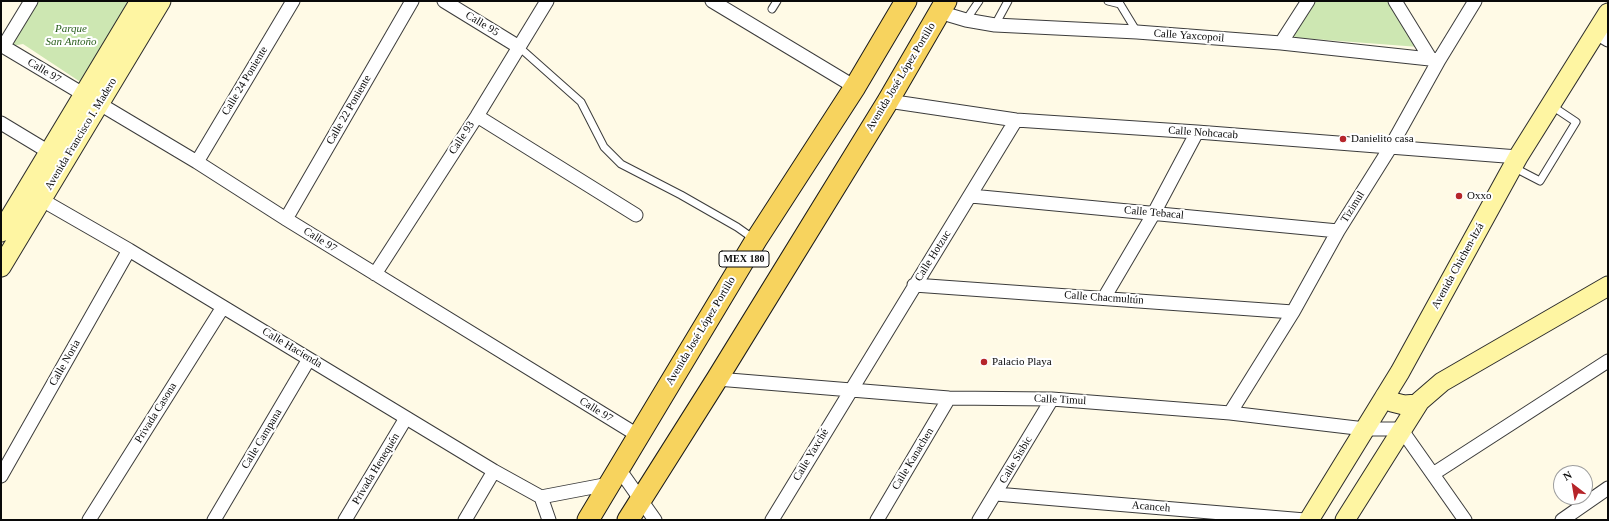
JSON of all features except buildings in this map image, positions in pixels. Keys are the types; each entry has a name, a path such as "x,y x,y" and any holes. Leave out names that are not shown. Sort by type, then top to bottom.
{"main road":[{"name":"Avenida Francisco I. Madero","path":"1,267 42,200 140,1"},
{"name":"Avenida Francisco I. Madero","path":"1,232 49,152 91,100 161,1"},
{"name":"Avenida José López Portillo","path":"588,520 756,240 855,86 906,1"},
{"name":"Avenida José López Portillo","path":"628,520 717,379 888,101 943,7"},
{"name":"Avenida Chichen-Itzá","path":"1309,520 1385,396 1516,162 1551,105 1602,37 1608,13"},
{"path":"1345,520 1418,404 1442,382 1608,286"},
{"path":"1385,396 1392,402 1404,405 1418,404"}],"street":[{"path":"2,46 31,1"},
{"name":"Calle 24 Poniente","path":"197,162 293,1"},
{"name":"Calle 22 Poniente","path":"286,219 412,1"},
{"name":"Calle 95","path":"444,1 519,47"},
{"name":"Calle 93","path":"375,274 477,116 548,1"},
{"path":"712,1 855,86"},
{"path":"1281,43 1308,1"},
{"path":"1395,1 1434,59"},
{"name":"Tizimul","path":"1230,413 1293,312 1338,231 1390,148 1434,59 1475,1"},
{"name":"Calle Yaxcopoil","path":"943,7 966,20 995,25 1137,32 1281,43 1434,59"},
{"name":"Calle 97","path":"2,46 197,162 286,219 639,436"},
{"name":"Calle Nohcacab","path":"888,101 1016,120 1197,132 1390,148 1516,162"},
{"path":"477,116 636,215"},
{"name":"Calle Hotzuc","path":"850,391 914,285 971,196 1016,120"},
{"path":"1,123 49,152"},
{"path":"1104,298 1154,213 1197,132"},
{"name":"Calle Tebacal","path":"971,196 1338,231"},
{"name":"Calle Hacienda","path":"42,200 129,250 494,471 541,497"},
{"name":"Calle Noria","path":"1,476 129,250"},
{"name":"Calle Chacmultún","path":"914,285 1293,312"},
{"name":"Privada Casona","path":"89,520 223,307"},
{"name":"Calle Campana","path":"214,520 309,359"},
{"path":"1433,474 1608,360"},
{"name":"Calle Timul","path":"717,379 949,398 1052,399 1230,413 1365,429 1401,429"},
{"name":"Calle Yaxché","path":"772,520 850,391"},
{"name":"Calle Kanachen","path":"877,520 949,398"},
{"name":"Calle Sisbic","path":"980,520 1052,399"},
{"name":"Privada Henequén","path":"345,520 406,418"},
{"path":"1401,429 1465,520"},
{"path":"465,520 494,471"},
{"path":"549,520 541,497 614,477 640,500 655,520"},
{"path":"1562,520 1608,488"},
{"name":"Acanceh","path":"996,494 1305,520"},
{"path":"1165,520 1172,508"}],"lane":[{"path":"772,9 777,1"},
{"path":"966,20 978,1"},
{"path":"995,25 1008,1"},
{"path":"1108,1 1120,4 1137,32"},
{"path":"519,47 581,102 604,147 621,164 681,195 737,227 756,240"},
{"path":"1516,162 1540,182 1576,122 1551,105"}],"green space":[{"name":"Parque San Antoño","path":"33,1 131,1 82,83 23,44 5,47"},
{"path":"1314,1 1390,1 1419,47 1287,37"}],"place":[{"name":"Danielito casa","path":"1343,139"},
{"name":"Oxxo","path":"1459,196"},
{"name":"Palacio Playa","path":"984,362"}]}
